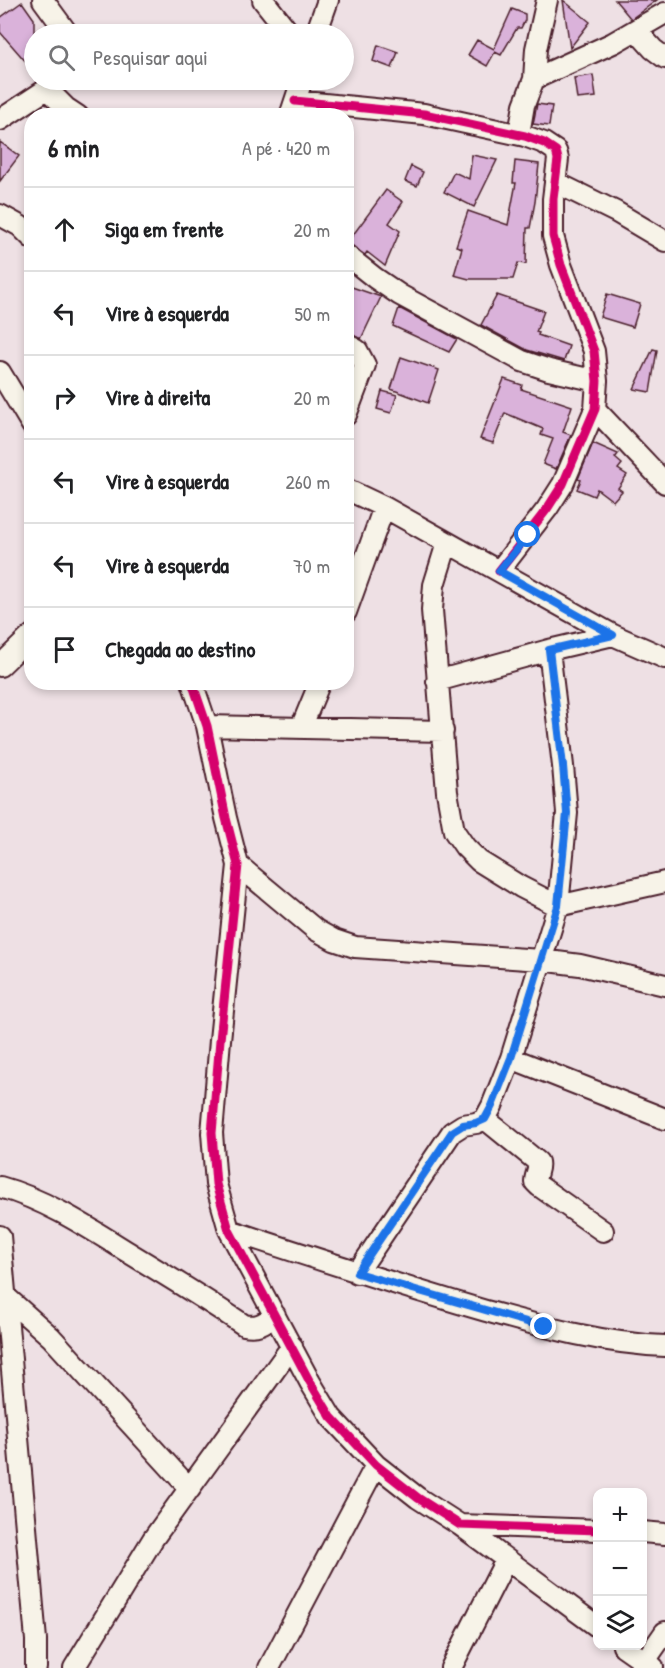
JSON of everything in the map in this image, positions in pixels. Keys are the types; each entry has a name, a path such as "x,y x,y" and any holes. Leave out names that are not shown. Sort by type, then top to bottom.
{"street":[{"path":"43,0 61,24"},
{"path":"263,0 282,24"},
{"path":"320,24 328,0"},
{"path":"519,135 524,105 534,80 537,49 547,0"},
{"path":"534,80 613,43 665,13"},
{"path":"636,30 653,49 665,57"},
{"path":"0,120 42,90"},
{"path":"55,90 66,108"},
{"path":"292,108 298,90"},
{"path":"354,111 424,114 519,135 544,143 556,151 558,159 552,199 553,236 561,265 594,351 597,381 595,409 563,484 547,509 499,571"},
{"path":"555,182 616,212 665,241"},
{"path":"0,215 24,230"},
{"path":"354,261 400,295 522,361 597,381"},
{"path":"354,348 365,365 354,394"},
{"path":"0,372 24,412"},
{"path":"595,409 665,483"},
{"path":"354,493 384,507 613,635 665,658"},
{"path":"354,590 384,507"},
{"path":"447,543 434,585 432,610 447,792 454,831 459,839 479,861 521,887 558,906 665,882"},
{"path":"437,681 613,635"},
{"path":"0,666 24,643"},
{"path":"357,1273 452,1132 463,1125 485,1119 511,1058 558,906 567,813 549,650"},
{"path":"195,690 207,726 238,865 212,1133 216,1184 229,1230 331,1417 376,1465 593,1624"},
{"path":"301,728 317,690"},
{"path":"207,726 443,731"},
{"path":"238,865 316,930 334,940 355,947 541,960 580,965 665,985"},
{"path":"511,1058 665,1119"},
{"path":"485,1119 538,1162 535,1182 539,1186 603,1231"},
{"path":"0,1187 33,1198 87,1227 244,1325 260,1326 275,1315"},
{"path":"229,1230 357,1273 544,1327 635,1345 665,1346"},
{"path":"0,1236 36,1640 36,1668"},
{"path":"6,1297 51,1337 190,1489"},
{"path":"74,1668 153,1539 292,1346"},
{"path":"269,1668 376,1465"},
{"path":"460,1525 593,1530"},
{"path":"647,1532 665,1534"},
{"path":"451,1668 506,1560"},
{"path":"628,1650 646,1666 665,1632"}],"building":[{"path":"563,0 590,22 570,48"},
{"path":"615,0 657,0 631,19"},
{"path":"22,2 34,19 34,24 24,24 24,60 0,32 0,18"},
{"path":"512,9 525,14 525,20 521,28 517,28 501,55 495,52 487,66 468,55 477,40 494,49"},
{"path":"378,45 398,52 392,68 373,61"},
{"path":"593,75 596,97 577,99 574,78"},
{"path":"537,104 552,106 549,126 533,124"},
{"path":"0,142 19,156 0,181"},
{"path":"472,155 497,160 474,207 444,192 454,172 469,179"},
{"path":"515,161 539,164 535,202 530,228 527,228 526,264 518,263 513,279 469,279 454,275 462,248 456,246 468,211 508,225 516,183 513,183"},
{"path":"411,166 423,172 417,186 405,181"},
{"path":"386,190 403,202 389,223 400,231 385,266 367,252 365,255 354,248 354,233"},
{"path":"354,288 381,297 361,339 354,336"},
{"path":"607,294 640,304 633,327 600,317"},
{"path":"497,295 544,311 536,332 539,333 538,335 569,346 564,361 527,350 481,325"},
{"path":"399,308 457,339 449,352 393,326"},
{"path":"653,349 657,350 650,392 634,389"},
{"path":"401,357 439,370 428,403 391,389"},
{"path":"504,379 522,385 521,389 572,406 563,432 571,435 556,469 543,464 553,439 541,435 543,429 505,413 493,443 480,439"},
{"path":"382,391 397,395 391,413 377,409"},
{"path":"593,443 618,454 615,458 622,464 618,469 627,475 618,488 622,491 613,501 597,489 594,496 577,489 581,480 578,479"}],"cycle path":[{"path":"295,101 424,114 525,136 544,143 556,151 558,159 553,199 553,236 561,265 594,351 597,381 595,409 563,484 547,509 499,571"},
{"path":"195,690 207,726 238,865 212,1133 216,1184 229,1230 331,1417 376,1465 418,1498 460,1525 593,1530"}],"route":[{"path":"528,535 499,571 613,635 549,650 567,813 558,906 511,1058 485,1119 463,1125 452,1132 357,1273 544,1327"}]}
